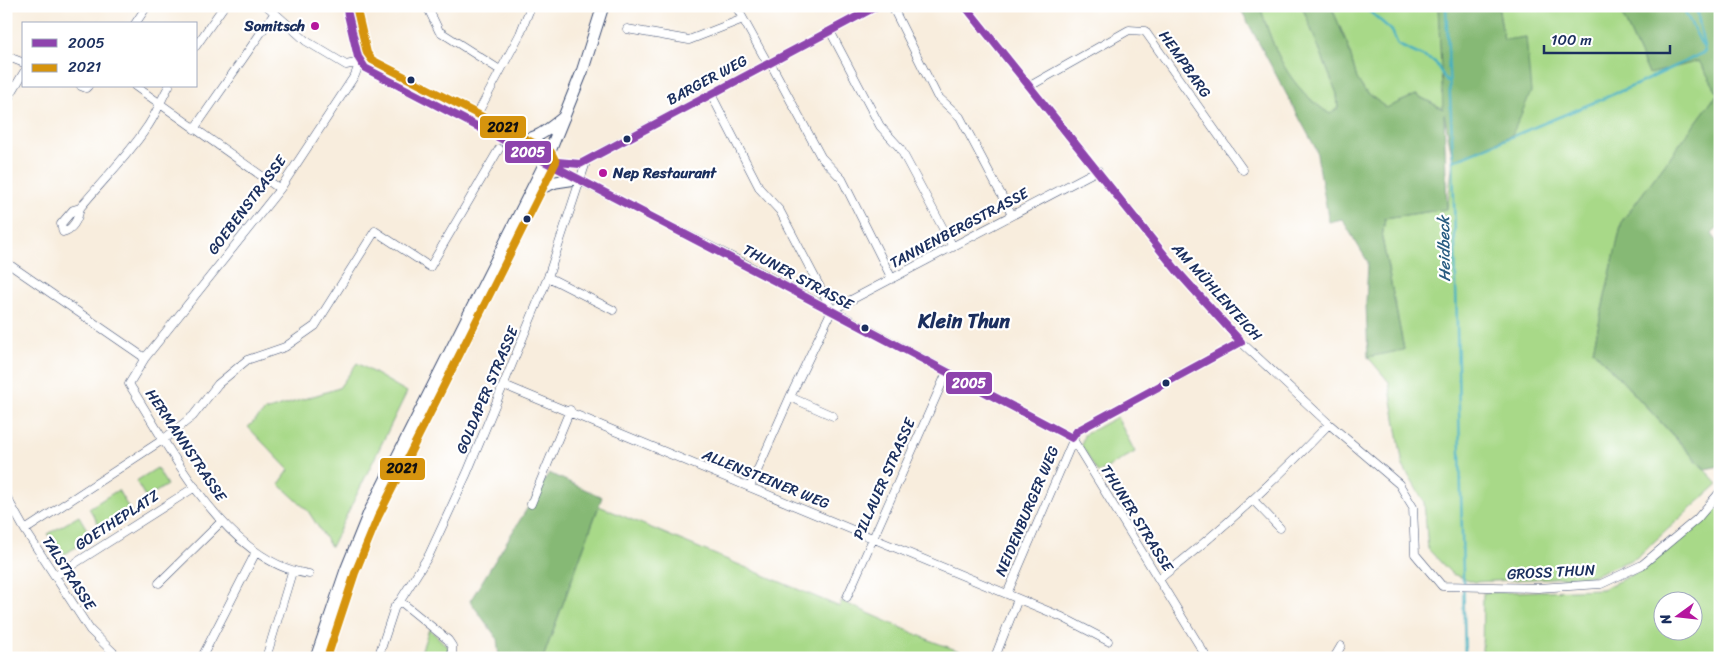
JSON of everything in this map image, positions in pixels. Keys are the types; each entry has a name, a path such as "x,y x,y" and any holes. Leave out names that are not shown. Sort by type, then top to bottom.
{"main road":[{"path":"316,658 346,570 369,513 546,161 565,116 603,6"},
{"path":"501,144 538,137 565,116"},
{"path":"531,192 556,182 578,180"}],"street":[{"path":"136,22 147,6"},
{"path":"198,43 224,6"},
{"path":"267,6 306,41 346,65 360,62 346,6"},
{"path":"427,6 439,31 500,70"},
{"path":"472,124 530,6"},
{"path":"736,6 768,64 772,66 821,157 842,179 892,279"},
{"name":"BARGER WEG","path":"586,162 607,148 877,6"},
{"path":"892,6 938,96 960,117 1012,215"},
{"name":"AM MÜHLENTEICH","path":"965,6 1178,272 1241,342 1329,424 1399,484 1413,507 1415,554 1442,586"},
{"path":"194,129 274,14"},
{"path":"627,29 689,40 743,19"},
{"name":"HEMPBARG","path":"1030,86 1130,30 1145,31 1243,170"},
{"path":"830,31 880,126 900,148 953,247"},
{"path":"6,56 22,62"},
{"name":"THUNER STRASSE","path":"360,62 366,68 472,124 501,144 546,161 578,180 832,310 1072,438 1207,658"},
{"name":"GOEBENSTRASSE","path":"145,358 280,188 360,62"},
{"path":"6,102 22,75"},
{"path":"137,88 280,188"},
{"path":"80,208 137,142 158,112 160,99 168,88"},
{"path":"711,94 760,189 780,211 832,310 790,397 750,487"},
{"path":"25,530 164,439 194,416 218,384 247,360 285,347 315,326 374,231 430,267 501,144"},
{"path":"546,161 578,164 586,162"},
{"name":"GOLDAPER STRASSE","path":"378,658 395,606 429,555 504,384 548,277 578,180 586,162"},
{"name":"TANNENBERGSTRASSE","path":"832,310 1098,170"},
{"path":"10,265 145,358"},
{"path":"548,277 613,310"},
{"path":"1072,438 1077,431 1241,342"},
{"name":"HERMANNSTRASSE","path":"145,358 129,384 194,487 221,522 256,552 292,572 309,574"},
{"name":"PILLAUER STRASSE","path":"847,597 947,372"},
{"name":"ALLENSTEINER WEG","path":"504,384 570,410 610,431 1062,617 1108,641"},
{"path":"790,397 832,416"},
{"path":"531,504 570,410"},
{"path":"1159,579 1253,500 1290,466 1329,424"},
{"name":"NEIDENBURGER WEG","path":"1007,594 1072,438"},
{"name":"GOETHEPLATZ","path":"55,576 194,487"},
{"name":"GROSS THUN","path":"1442,586 1538,588 1601,584 1642,565 1697,519 1720,492"},
{"name":"TALSTRASSE","path":"6,496 25,530 90,630 119,658"},
{"path":"1253,500 1280,528"},
{"path":"159,583 221,522"},
{"path":"203,655 256,552"},
{"path":"266,658 292,572"},
{"path":"995,657 1018,599"},
{"path":"400,601 448,640 452,646 452,658"},
{"path":"1334,658 1341,646"}],"green space":[{"path":"1239,6 1260,6 1277,53 1293,80 1303,92 1330,114 1338,108 1337,94 1302,6 1331,6 1348,46 1357,79 1364,90 1386,108 1416,95 1443,109 1438,6 1498,6 1504,40 1526,37 1531,92 1512,135 1453,161 1444,114 1447,209 1385,218 1382,238 1404,350 1368,357 1366,303 1368,262 1342,219 1329,222 1316,149"},
{"path":"1260,6 1302,6 1337,94 1338,108 1330,114 1303,92 1284,67 1271,39"},
{"path":"1331,6 1438,6 1444,109 1416,95 1386,108 1364,90 1357,79 1348,46"},
{"path":"1498,6 1618,6 1649,74 1699,61 1718,93 1622,221 1593,350 1718,484 1636,558 1591,576 1475,582 1452,574 1428,549 1424,502 1403,466 1389,382 1368,357 1404,349 1382,238 1385,218 1447,209 1453,161 1512,135 1526,37 1504,41"},
{"path":"1618,6 1720,6 1720,226 1712,234 1720,245 1720,466 1705,469 1593,350 1622,221 1718,93 1699,61 1649,74"},
{"path":"357,363 407,392 331,547 308,511 279,484 289,470 248,427 265,411 339,388"},
{"path":"1117,417 1135,452 1098,473 1081,445 1084,435"},
{"path":"157,468 167,485 146,498 136,481"},
{"path":"549,473 602,497 543,658 499,658 497,638 470,601"},
{"path":"118,490 131,512 102,530 89,508"},
{"path":"599,506 840,607 841,601 934,642 979,658 543,658"},
{"path":"1720,507 1720,658 1482,658 1483,593 1602,589 1646,568"},
{"path":"79,516 92,538 61,556 48,534"},
{"path":"429,629 448,647 449,658 419,658"}],"waterway":[{"path":"1358,6 1369,11 1392,31 1398,45 1435,62 1447,82"},
{"path":"1446,6 1453,161"},
{"path":"1682,6 1703,47"},
{"name":"Heidbeck","path":"1465,658 1453,161 1638,84 1705,52 1696,6"}],"transit line":[{"name":"2005","path":"346,6 358,57 365,68 1072,438 1077,431 1241,342 1178,272 965,6"},
{"name":"2021","path":"327,658 355,573 378,517 556,162 551,152 372,60 367,53 356,6"},
{"name":"2005","path":"546,161 580,164 877,6"}],"place":[{"name":"Somitsch","path":"315,26"},
{"name":"Nep Restaurant","path":"603,173"}],"district":[{"name":"Klein Thun","path":"964,321"}]}
